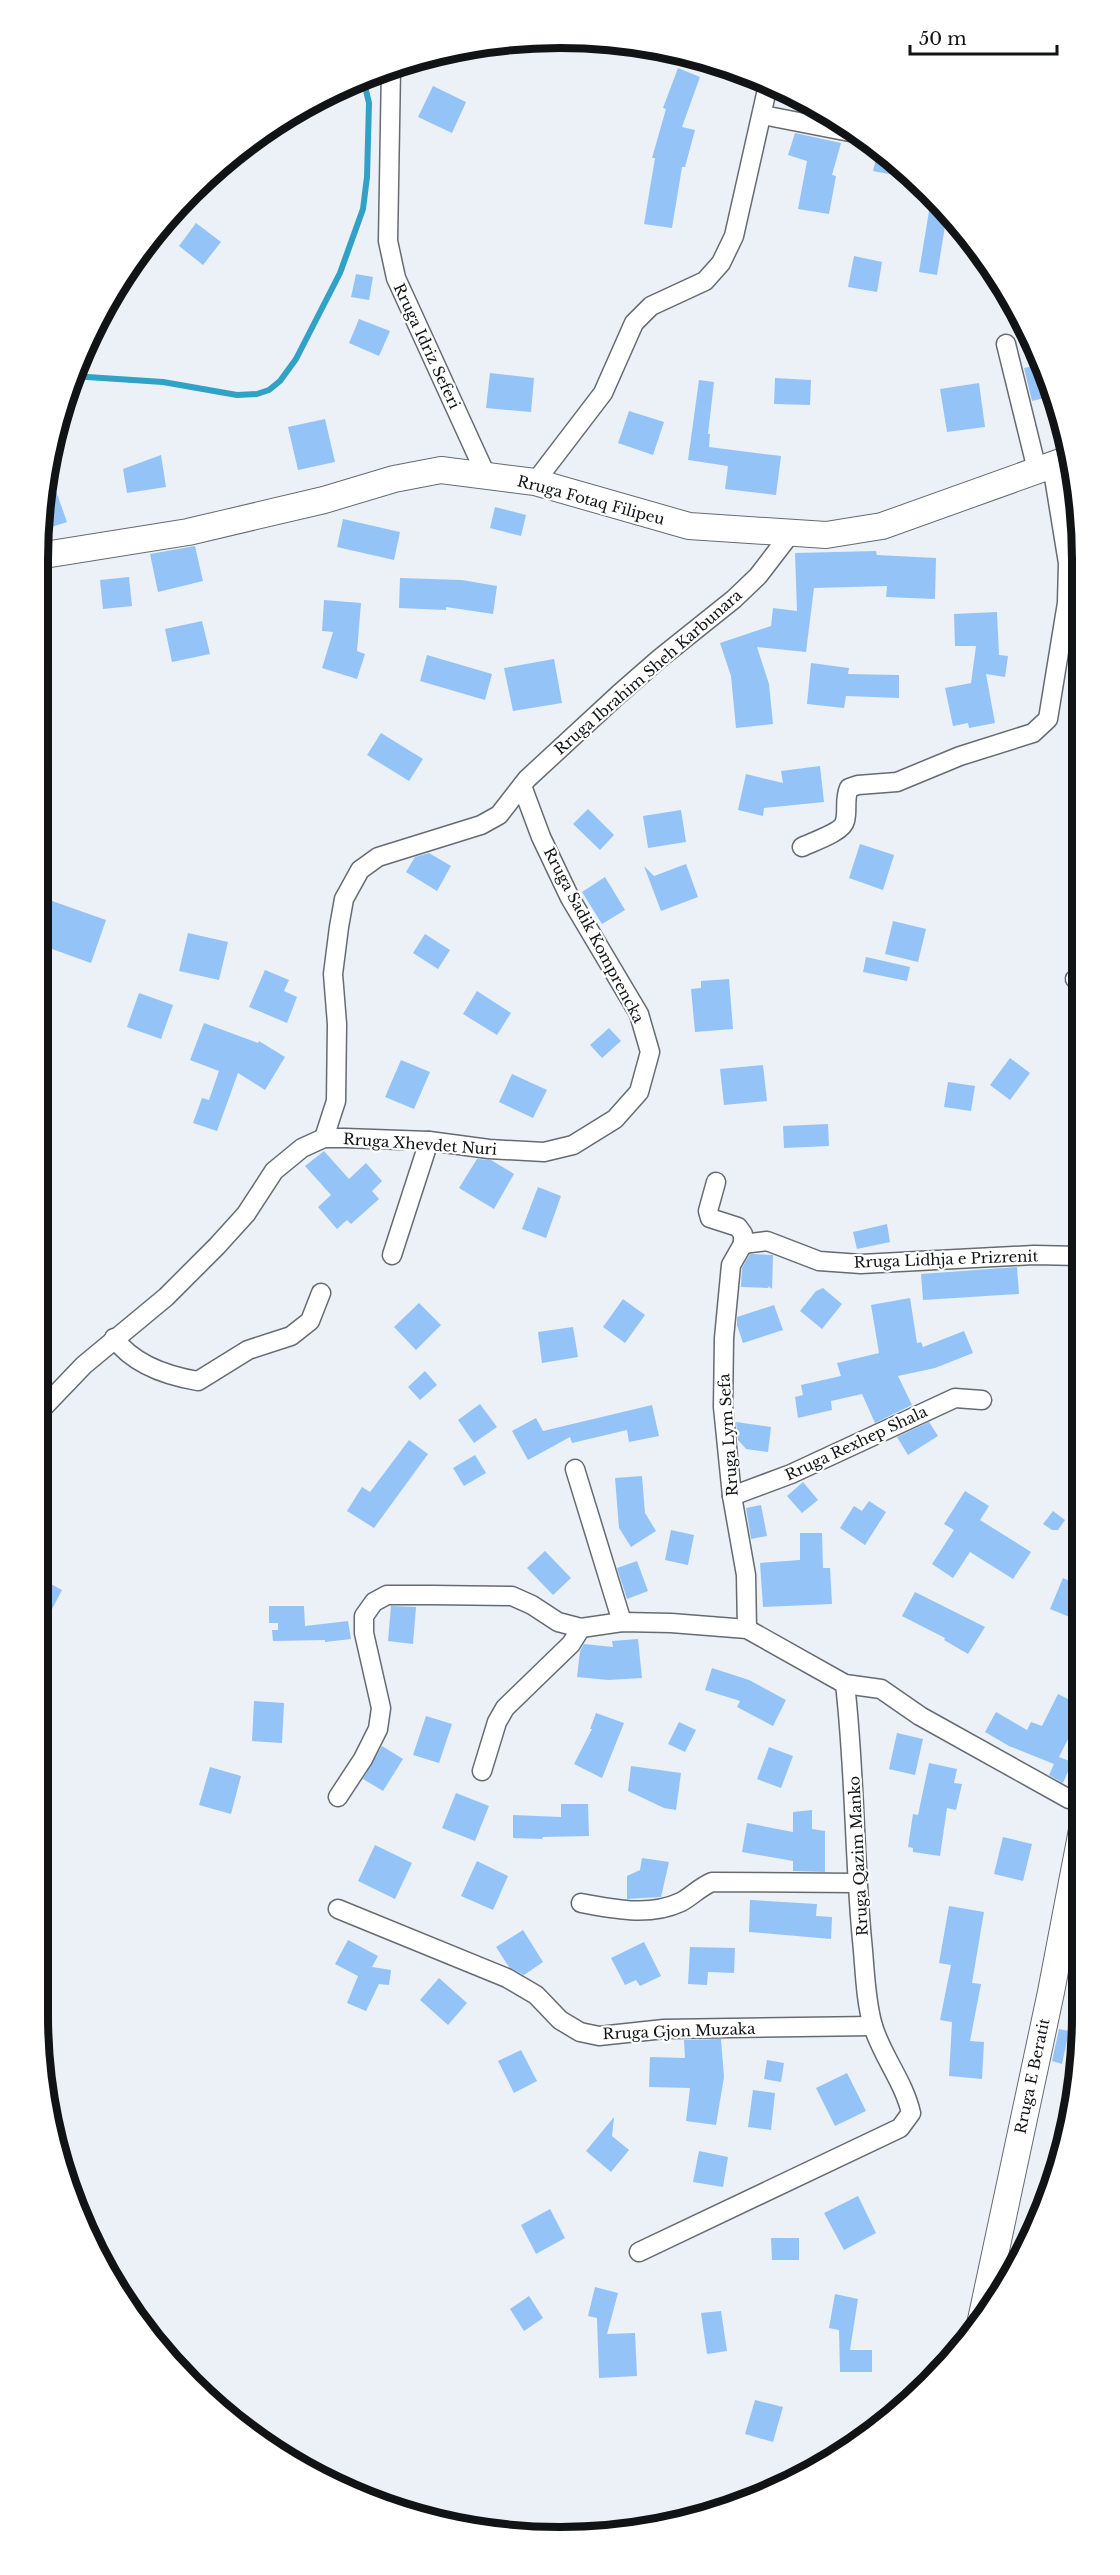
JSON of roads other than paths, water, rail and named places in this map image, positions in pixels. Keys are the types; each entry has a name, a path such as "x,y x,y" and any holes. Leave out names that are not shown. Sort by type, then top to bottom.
{"main road":[{"name":"Rruga Fotaq Filipeu","path":"48,554 188,532 441,470 535,482 689,526 826,535 882,526 1053,464"},
{"name":"Rruga E Beratit","path":"985,2300 1072,1884"}],"street":[{"name":"Rruga Idriz Seferi","path":"391,77 388,241 396,278 486,475"},
{"path":"535,482 603,393 634,323 641,314 651,306 705,281 721,263 734,236 767,92"},
{"path":"763,115 836,129"},
{"path":"802,847 841,828 845,822 845,796 849,788 858,785 897,782 960,756 1033,733 1048,719 1067,603 1068,563 1053,464 1006,344"},
{"name":"Rruga Ibrahim Sheh Karbunara","path":"324,1138 336,1101 337,1024 333,974 339,927 344,899 360,870 378,857 481,825 499,814 522,786 659,658 734,599 758,576 791,533"},
{"name":"Rruga Sadik Komprencka","path":"522,786 542,837 570,897 639,1014 650,1052"},
{"name":"Rruga Xhevdet Nuri","path":"48,1403 84,1365 166,1297 218,1246 246,1214 274,1171 302,1148 324,1138 429,1141 489,1149 544,1152 573,1145 615,1119 639,1092 650,1052"},
{"path":"392,1255 429,1141"},
{"path":"716,1182 708,1211 710,1218 738,1227 743,1234 743,1244"},
{"name":"Rruga Lidhja e Prizrenit","path":"743,1244 767,1241 819,1261 861,1264 1034,1255 1072,1256"},
{"name":"Rruga Lym Sefa","path":"743,1244 731,1266 724,1338 723,1407 732,1496 746,1575 747,1629"},
{"path":"114,1338 124,1351 171,1377 198,1381 248,1350 291,1336 310,1321 321,1293"},
{"name":"Rruga Rexhep Shala","path":"732,1496 791,1474 955,1398 982,1400"},
{"path":"575,1469 622,1622"},
{"path":"338,1797 363,1759 378,1729 381,1707 364,1633 364,1616 374,1602 387,1595 512,1596 532,1605 558,1622 581,1628 622,1622 747,1629 845,1684 881,1689 920,1716 979,1750 1072,1798"},
{"path":"482,1771 497,1722 505,1708 571,1644 581,1628"},
{"name":"Rruga Qazim Manko","path":"639,2252 900,2128 911,2113 908,2097 873,2026 868,1997 856,1883 852,1740 845,1684"},
{"path":"581,1903 628,1911 656,1910 680,1902 702,1886 712,1882 856,1883"},
{"name":"Rruga Gjon Muzaka","path":"338,1909 507,1978 536,1995 560,2020 580,2032 599,2036 664,2029 873,2026"}],"waterway":[{"path":"82,377 163,382 237,395 257,394 269,390 280,381 296,359 340,273 363,209 367,177 369,103 365,87"}]}
